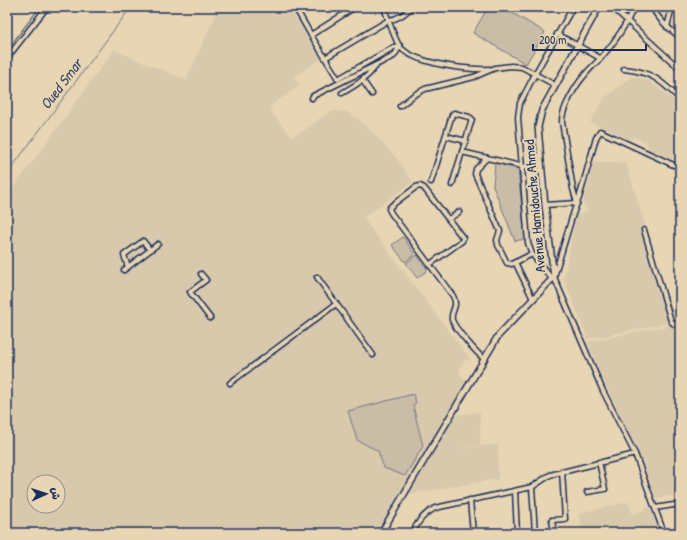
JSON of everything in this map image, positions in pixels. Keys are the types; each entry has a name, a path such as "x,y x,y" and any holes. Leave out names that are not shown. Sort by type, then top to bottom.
{"main road":[{"name":"Avenue Hamidouche Ahmed","path":"381,533 498,336 553,278 538,127 542,110 599,7"}],"street":[{"path":"7,58 47,7"},
{"path":"295,7 310,35 338,79 394,47 400,46"},
{"path":"310,35 355,7"},
{"path":"384,7 400,46 409,54 430,62 479,70 511,66 522,67 555,85"},
{"path":"325,58 389,20 394,20 401,16 412,7"},
{"path":"573,7 520,103 518,117 528,243 532,254 553,278 603,391 635,454 664,533"},
{"path":"612,7 680,69"},
{"path":"577,204 573,189 562,116 572,94 583,76 600,58 628,22 634,7"},
{"path":"652,7 656,15 667,27 680,37"},
{"path":"667,27 672,7"},
{"path":"557,34 600,58"},
{"path":"312,98 331,86 349,79 394,56 400,46"},
{"path":"342,93 363,81 377,64"},
{"path":"400,106 414,95 425,89 474,77 491,69"},
{"path":"624,69 643,72 654,77 680,99"},
{"path":"363,81 372,94"},
{"path":"431,182 452,115 454,113 472,119 452,185"},
{"path":"553,278 580,195 596,138 600,131 680,168"},
{"path":"446,136 466,141"},
{"path":"462,152 542,171"},
{"path":"487,158 476,169 475,174 500,231 497,240 506,263 512,264 532,254"},
{"path":"429,265 462,241 462,236 428,193 420,186 416,186 391,206 391,213 429,265 456,301 452,314 453,323 474,350 484,359"},
{"path":"545,205 577,204"},
{"path":"449,219 459,212"},
{"path":"644,230 671,321 674,324 680,322"},
{"path":"128,267 124,254 143,241 150,250"},
{"path":"124,270 158,244"},
{"path":"515,262 533,299"},
{"path":"201,274 206,280 190,292 210,318"},
{"path":"317,277 373,355"},
{"path":"230,383 336,304"},
{"path":"413,533 418,521 425,514 435,508 532,487 550,475 562,471 635,454"},
{"path":"587,492 605,490 599,462"},
{"path":"554,533 552,520 565,519 562,471"},
{"path":"532,487 535,533"},
{"path":"515,491 517,533"},
{"path":"470,500 473,533"},
{"path":"655,508 680,504"}],"shaded area":[{"path":"219,7 287,7 294,12 321,59 294,77 300,85 270,106 273,115 292,137 333,111 347,112 358,119 381,141 397,159 413,182 363,218 470,359 464,361 460,369 460,375 467,382 397,502 377,533 7,533 7,197 114,50 186,80"},
{"path":"488,7 502,7 545,32 526,64 473,33"},
{"path":"638,77 649,81 680,105 680,147 675,160 648,150 647,143 635,137 629,139 590,122 606,97 630,78"},
{"path":"626,162 674,322 588,339 564,278 576,215 588,211 583,203 593,163"},
{"path":"495,163 518,169 525,239 515,241 493,186"},
{"path":"403,237 415,254 405,262 392,245"},
{"path":"417,255 428,270 417,278 406,263"},
{"path":"680,323 680,494 656,498 587,342"},
{"path":"413,394 416,402 413,406 423,446 405,476 384,468 378,451 357,440 348,411"},
{"path":"480,412 480,445 456,449 498,444 498,479 409,494 454,415"},
{"path":"628,502 633,515 649,507 663,533 582,533 580,513"}],"waterway":[{"name":"Oued Smar","path":"7,174 131,7"}],"railway":[{"path":"7,50 40,7"}]}
